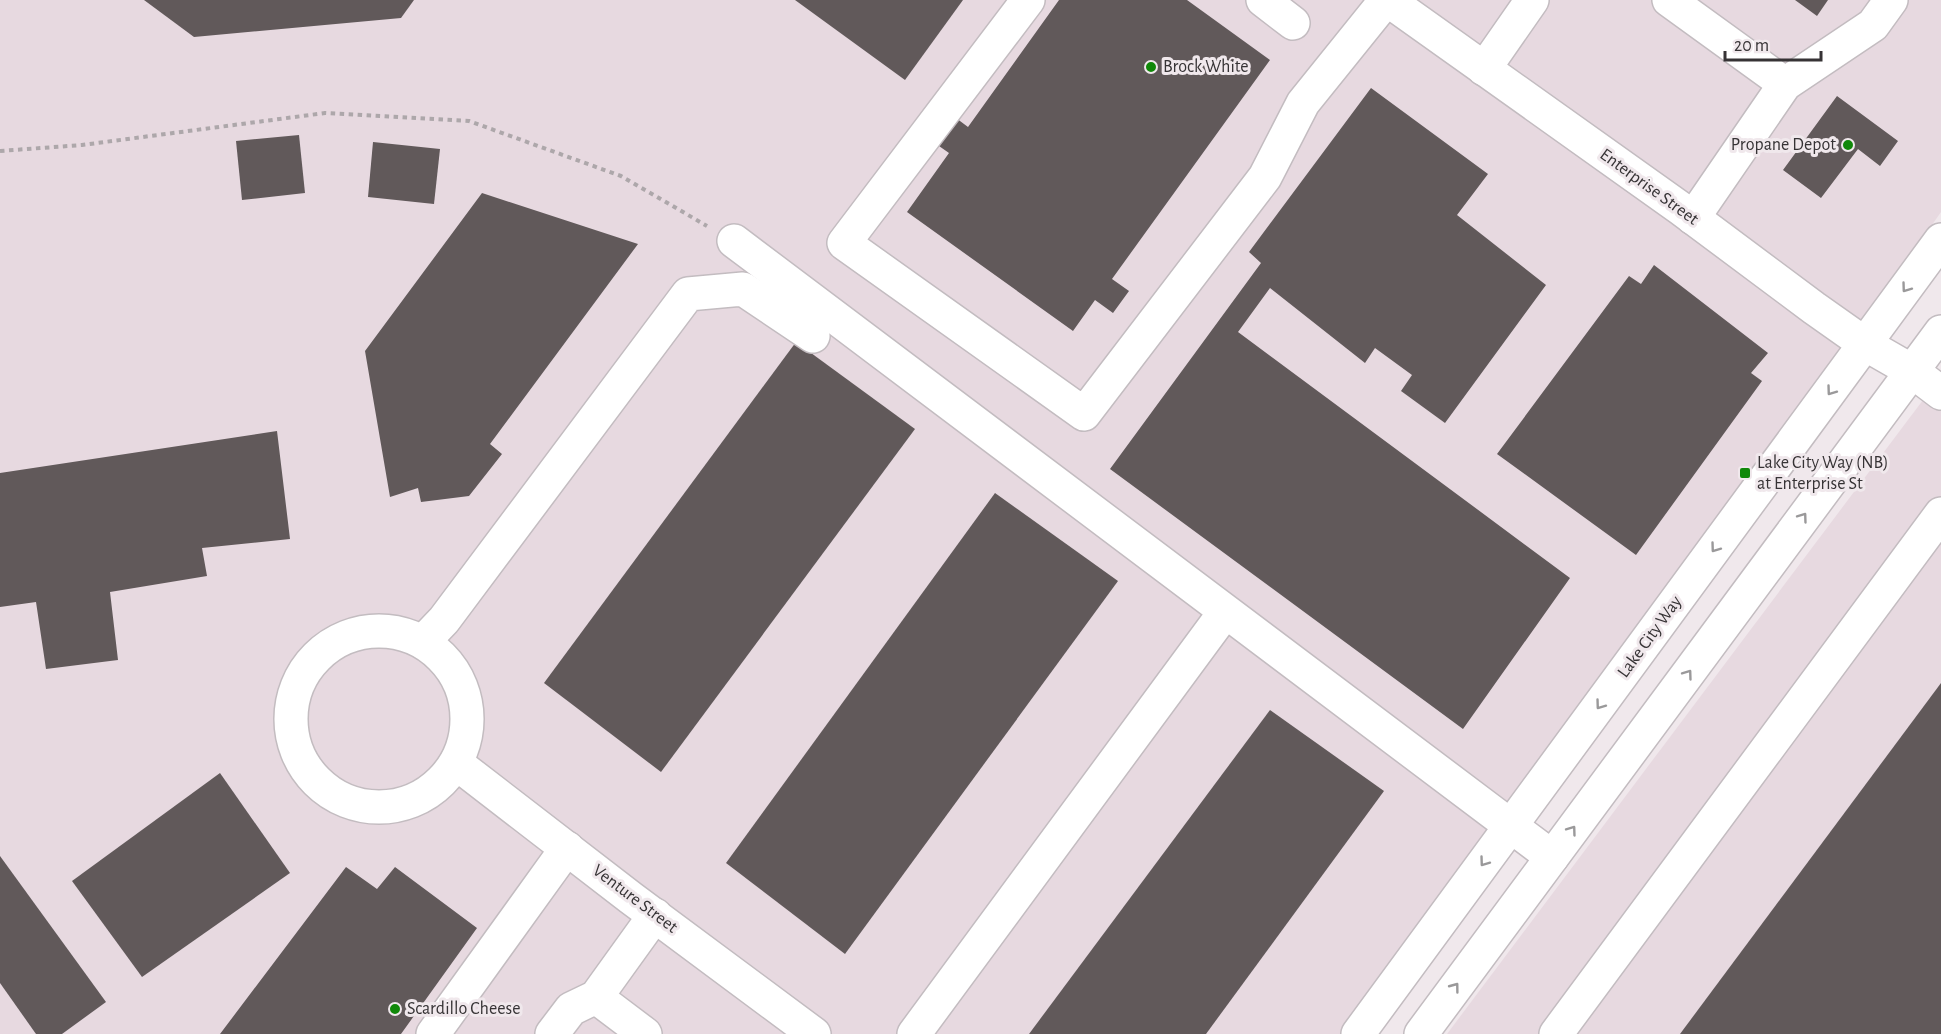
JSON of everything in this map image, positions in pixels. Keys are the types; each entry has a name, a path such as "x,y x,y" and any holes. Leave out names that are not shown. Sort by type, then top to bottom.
{"street":[{"path":"1028,0 844,243 1084,414 1265,177 1303,103 1387,0"},
{"path":"1263,0 1293,23"},
{"name":"Enterprise Street","path":"1387,0 1865,344 1912,371 1941,393"},
{"path":"1484,69 1532,0"},
{"path":"1669,0 1785,84"},
{"path":"1693,218 1785,84 1873,25 1891,0"},
{"name":"Lake City Way","path":"1358,1034 1941,240"},
{"path":"734,241 1552,857"},
{"path":"423,642 444,620 688,294 743,289 813,336"},
{"path":"1421,1034 1941,332"},
{"path":"1556,1034 1941,514"},
{"path":"914,1034 1225,612"},
{"path":"365,632 394,632 423,642 444,659 460,682 465,700 466,737 456,763 438,786 413,801 383,808 354,804 327,791 306,770 293,743 290,713 297,685 313,659 336,641 365,632"},
{"name":"Venture Street","path":"456,763 814,1034"},
{"path":"433,1034 567,848"},
{"path":"552,1034 571,1009 596,997 655,915"},
{"path":"596,997 631,1030"}],"path":[{"path":"0,151 82,145 325,113 469,121 621,176 734,241"}],"shaded area":[{"path":"0,0 1941,0 1941,212 1801,412 1340,1034 0,1034"},
{"path":"1941,376 1941,1034 1447,1034"}],"building":[{"path":"144,0 414,0 401,18 194,37"},
{"path":"795,0 963,0 905,80"},
{"path":"1059,0 1187,0 1270,60 1112,279 1129,291 1113,313 1095,300 1073,331 907,212 949,153 929,139 948,112 968,127"},
{"path":"1795,0 1828,0 1817,16"},
{"path":"1371,88 1488,174 1457,215 1546,285 1445,423 1401,391 1412,375 1375,348 1365,363 1270,288 1238,332 1570,578 1463,729 1110,469 1261,263 1249,252"},
{"name":"Propane Depot","path":"1837,96 1898,141 1880,166 1858,149 1821,198 1783,170"},
{"path":"299,135 305,193 242,200 236,141"},
{"path":"373,142 440,149 434,204 368,197"},
{"path":"482,193 638,244 490,444 502,454 469,496 421,502 418,488 390,497 365,351"},
{"path":"1654,265 1768,353 1751,373 1762,381 1636,555 1497,454 1629,276 1641,284"},
{"path":"796,342 915,429 661,772 544,683"},
{"path":"277,431 290,539 202,548 207,576 110,592 118,660 46,669 36,602 0,607 0,473"},
{"path":"995,493 1118,581 845,954 726,863"},
{"path":"1941,683 1941,1034 1680,1034"},
{"path":"1270,710 1384,791 1206,1034 1029,1034"},
{"path":"220,773 290,873 142,977 72,881"},
{"path":"0,856 106,1002 62,1034 36,1034 0,983"},
{"path":"346,867 377,889 395,867 477,928 401,1034 220,1034"}],"place":[{"name":"Brock White","path":"1151,67"},
{"name":"Propane Depot","path":"1848,145"},
{"name":"Lake City Way (NB) at Enterprise St","path":"1745,473"},
{"name":"Scardillo Cheese","path":"395,1009"}]}
